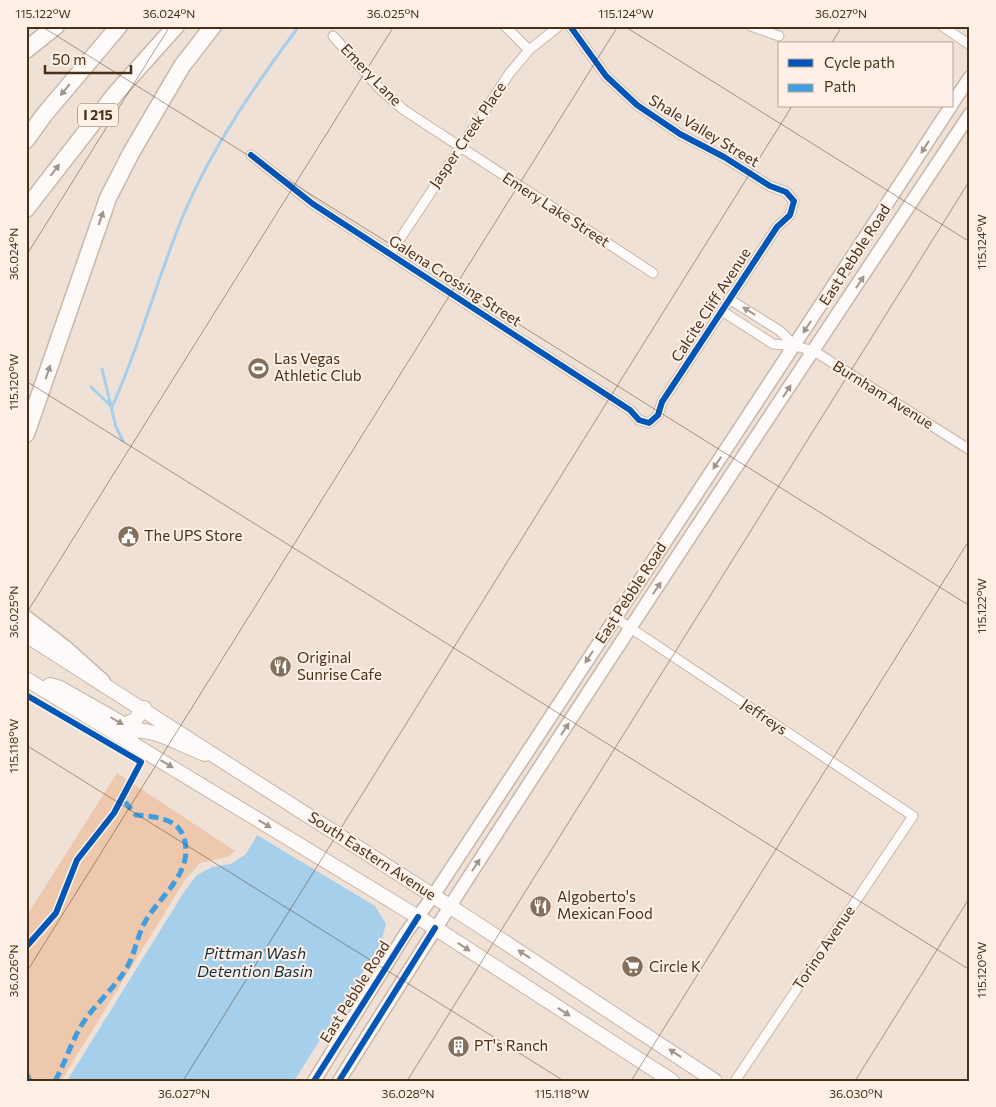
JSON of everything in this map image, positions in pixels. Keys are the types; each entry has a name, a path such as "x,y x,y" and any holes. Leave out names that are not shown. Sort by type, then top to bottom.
{"highway":[{"path":"26,50 56,26"},
{"name":"I 215","path":"26,140 44,115 119,26"},
{"name":"I 215","path":"26,209 116,92 176,26"},
{"path":"26,434 108,198 131,153 182,66 213,26"},
{"path":"26,619 64,648 102,682"}],"main road":[{"name":"East Pebble Road","path":"954,102 970,77"},
{"name":"East Pebble Road","path":"316,1079 418,917 950,108"},
{"name":"East Pebble Road","path":"339,1081 449,906 970,114"},
{"name":"South Eastern Avenue","path":"26,635 228,762 715,1081"},
{"name":"South Eastern Avenue","path":"26,679 418,917 672,1081"},
{"path":"44,690 50,685 60,688 125,725 135,720 144,708"},
{"path":"126,739 137,730 160,734 187,747 228,762"}],"street":[{"path":"505,26 529,50"},
{"name":"Jasper Creek Place","path":"390,254 509,74 529,50 559,26"},
{"name":"Shale Valley Street","path":"570,26 606,76 637,105 680,134 724,157 770,186 786,192 794,201"},
{"path":"751,26 779,36"},
{"path":"942,26 970,45"},
{"name":"Emery Lane","path":"332,36 391,99 459,147"},
{"name":"Emery Lake Street","path":"459,147 653,273"},
{"name":"Galena Crossing Street","path":"251,155 313,204 630,410 639,420 649,422"},
{"name":"Calcite Cliff Avenue","path":"649,422 658,415 662,402 777,227 790,215 794,201"},
{"path":"729,299 780,331 795,346"},
{"name":"Burnham Avenue","path":"722,311 773,344 795,346 814,351 970,450"},
{"name":"Jeffreys","path":"614,618 913,816"},
{"name":"Torino Avenue","path":"735,1081 913,816"}],"shaded area":[{"path":"117,773 235,851 227,857 200,863 185,880 61,1081 26,1081 26,917"}],"water":[{"name":"Pittman Wash Detention Basin","path":"257,835 375,906 386,924 380,945 294,1081 67,1081 184,892 197,875 212,867 231,864 246,854"}],"waterway":[{"path":"112,407 132,358 175,235 196,186 222,138 299,26"},
{"path":"102,369 116,427 123,441"},
{"path":"91,387 111,406"}],"marked path":[{"path":"55,1081 81,1026 126,969 144,923 175,881 185,861 186,850 181,831 171,822 164,819 136,815 126,803 125,794"},
{"path":"26,1072 30,1081"}],"cycle path":[{"path":"251,155 313,204 630,410 639,420 649,423 658,415 662,402 777,227 790,215 794,201 786,192 770,186 724,157 680,134 637,105 606,76 570,26"},
{"path":"26,695 141,762 114,813 77,860 56,913 26,947"},
{"path":"314,1081 418,917"},
{"path":"339,1081 435,928"}],"place":[{"name":"Las Vegas Athletic Club","path":"258,368"},
{"name":"The UPS Store","path":"128,536"},
{"name":"Original Sunrise Cafe","path":"281,667"},
{"name":"Algoberto's Mexican Food","path":"541,906"},
{"name":"Circle K","path":"633,967"},
{"name":"PT's Ranch","path":"458,1046"}]}
